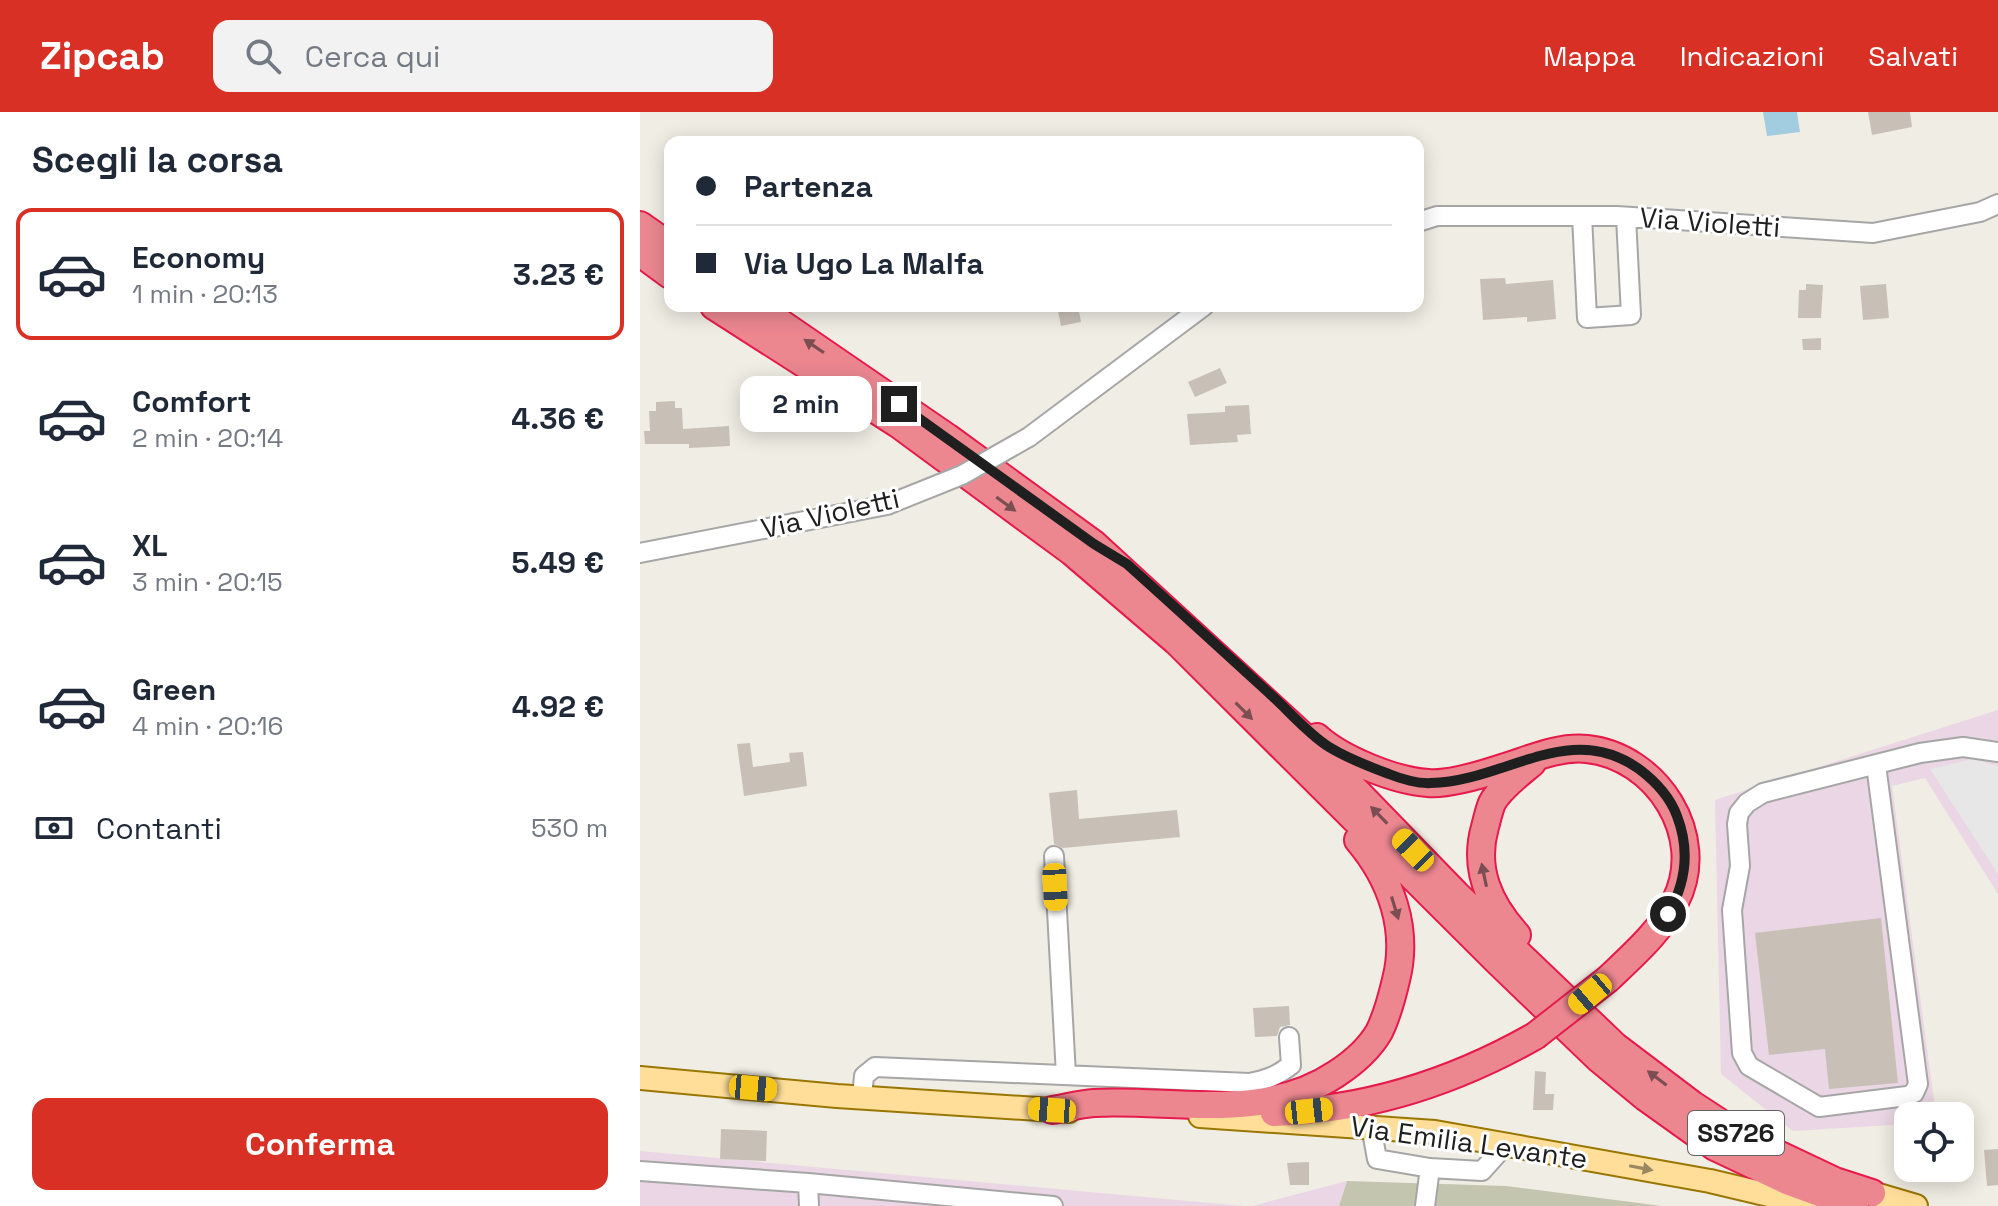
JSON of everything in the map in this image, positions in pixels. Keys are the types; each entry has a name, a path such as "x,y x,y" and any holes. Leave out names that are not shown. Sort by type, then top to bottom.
{"highway":[{"path":"640,225 664,242"},
{"path":"640,256 664,274"},
{"name":"SS726","path":"723,312 898,424 1072,552 1177,642 1576,1037 1645,1097 1715,1147 1787,1181 1863,1200"},
{"name":"SS726","path":"765,312 947,437 1094,544 1302,735 1457,895 1615,1046 1693,1105 1742,1137 1835,1181 1863,1200"},
{"path":"1094,544 1127,564 1327,746 1391,775 1430,784 1485,773 1545,754 1583,748 1616,755 1638,768 1667,797 1679,823 1685,853 1676,901 1651,935 1608,979 1535,1036 1465,1071 1389,1098 1327,1109 1207,1116"},
{"path":"1545,754 1515,777 1492,802 1480,845 1482,879 1500,916 1615,1046"},
{"path":"1052,1110 1092,1103 1188,1105 1277,1101 1311,1089 1345,1069 1359,1057 1378,1032 1391,1002 1398,974 1402,942 1398,913 1386,882 1366,849 1295,774 1288,755"}],"main road":[{"name":"Via Emilia Levante","path":"640,1078 1052,1110 1207,1116 1435,1132 1710,1181 1815,1206"},
{"name":"SS726","path":"1863,1200 1916,1206"}],"street":[{"name":"Via Violetti","path":"1424,220 1437,216 1626,217 1873,233 1980,212 1998,204"},
{"path":"1582,216 1587,318 1631,315 1626,217"},
{"path":"713,312 731,325 770,342"},
{"name":"Via Violetti","path":"640,553 887,505 962,475 1029,437 1196,312"},
{"path":"1876,765 1918,1084 1914,1093 1907,1096 1819,1107 1749,1066 1742,1053 1732,910 1740,866 1739,813 1747,803 1763,793 1920,753 1963,747 1998,752"},
{"path":"1054,856 1066,1075"},
{"path":"862,1097 864,1076 875,1067 1249,1083 1279,1074 1291,1065 1289,1037"},
{"path":"1371,1126 1377,1159 1430,1168 1482,1171 1507,1143"},
{"path":"1425,1206 1430,1168"},
{"path":"640,1171 1053,1206"},
{"path":"808,1183 809,1206"}],"shaded area":[{"path":"1998,710 1998,894 1925,778 1892,786 1934,1102 1894,1102 1894,1125 1793,1131 1721,1074 1715,800"},
{"path":"1973,759 1998,766 1998,874 1930,769"},
{"path":"640,1151 1243,1206 640,1206"},
{"path":"1347,1181 1339,1206 1252,1206"},
{"path":"1347,1181 1506,1186 1662,1206 1339,1206"}],"water":[{"path":"1763,112 1797,112 1800,132 1767,136"}],"building":[{"path":"1868,112 1910,112 1912,127 1872,135"},
{"path":"1505,278 1506,284 1553,280 1556,319 1527,322 1527,317 1483,320 1480,279"},
{"path":"1806,284 1823,285 1821,318 1798,318 1799,290 1806,290"},
{"path":"1886,284 1889,318 1863,320 1860,286"},
{"path":"1058,312 1079,312 1081,322 1061,326"},
{"path":"1821,338 1821,350 1803,350 1802,339"},
{"path":"1220,368 1227,383 1195,397 1188,382"},
{"path":"675,401 675,408 682,408 683,429 729,426 730,446 689,448 689,444 645,444 644,431 650,431 649,411 656,411 656,402"},
{"path":"1249,405 1251,434 1237,435 1238,442 1190,445 1187,414 1225,412 1225,406"},
{"path":"750,743 753,767 790,762 789,753 803,752 807,786 744,796 737,744"},
{"path":"1077,790 1079,819 1177,810 1180,837 1063,848 1054,844 1049,793"},
{"path":"1881,918 1898,1083 1829,1089 1825,1049 1769,1055 1755,933"},
{"path":"1289,1006 1290,1025 1280,1027 1277,1036 1255,1037 1253,1008"},
{"path":"1535,1071 1546,1072 1545,1094 1554,1094 1553,1110 1533,1110"},
{"path":"721,1129 767,1131 766,1161 720,1159"},
{"path":"1998,1149 1998,1185 1987,1186 1984,1150"},
{"path":"1309,1162 1309,1185 1290,1185 1287,1163"}],"route":[{"path":"899,404 1094,544 1127,564 1327,746 1391,775 1430,784 1485,773 1562,750 1583,748 1600,751 1631,763 1667,797 1683,837 1682,888 1668,914"}]}
